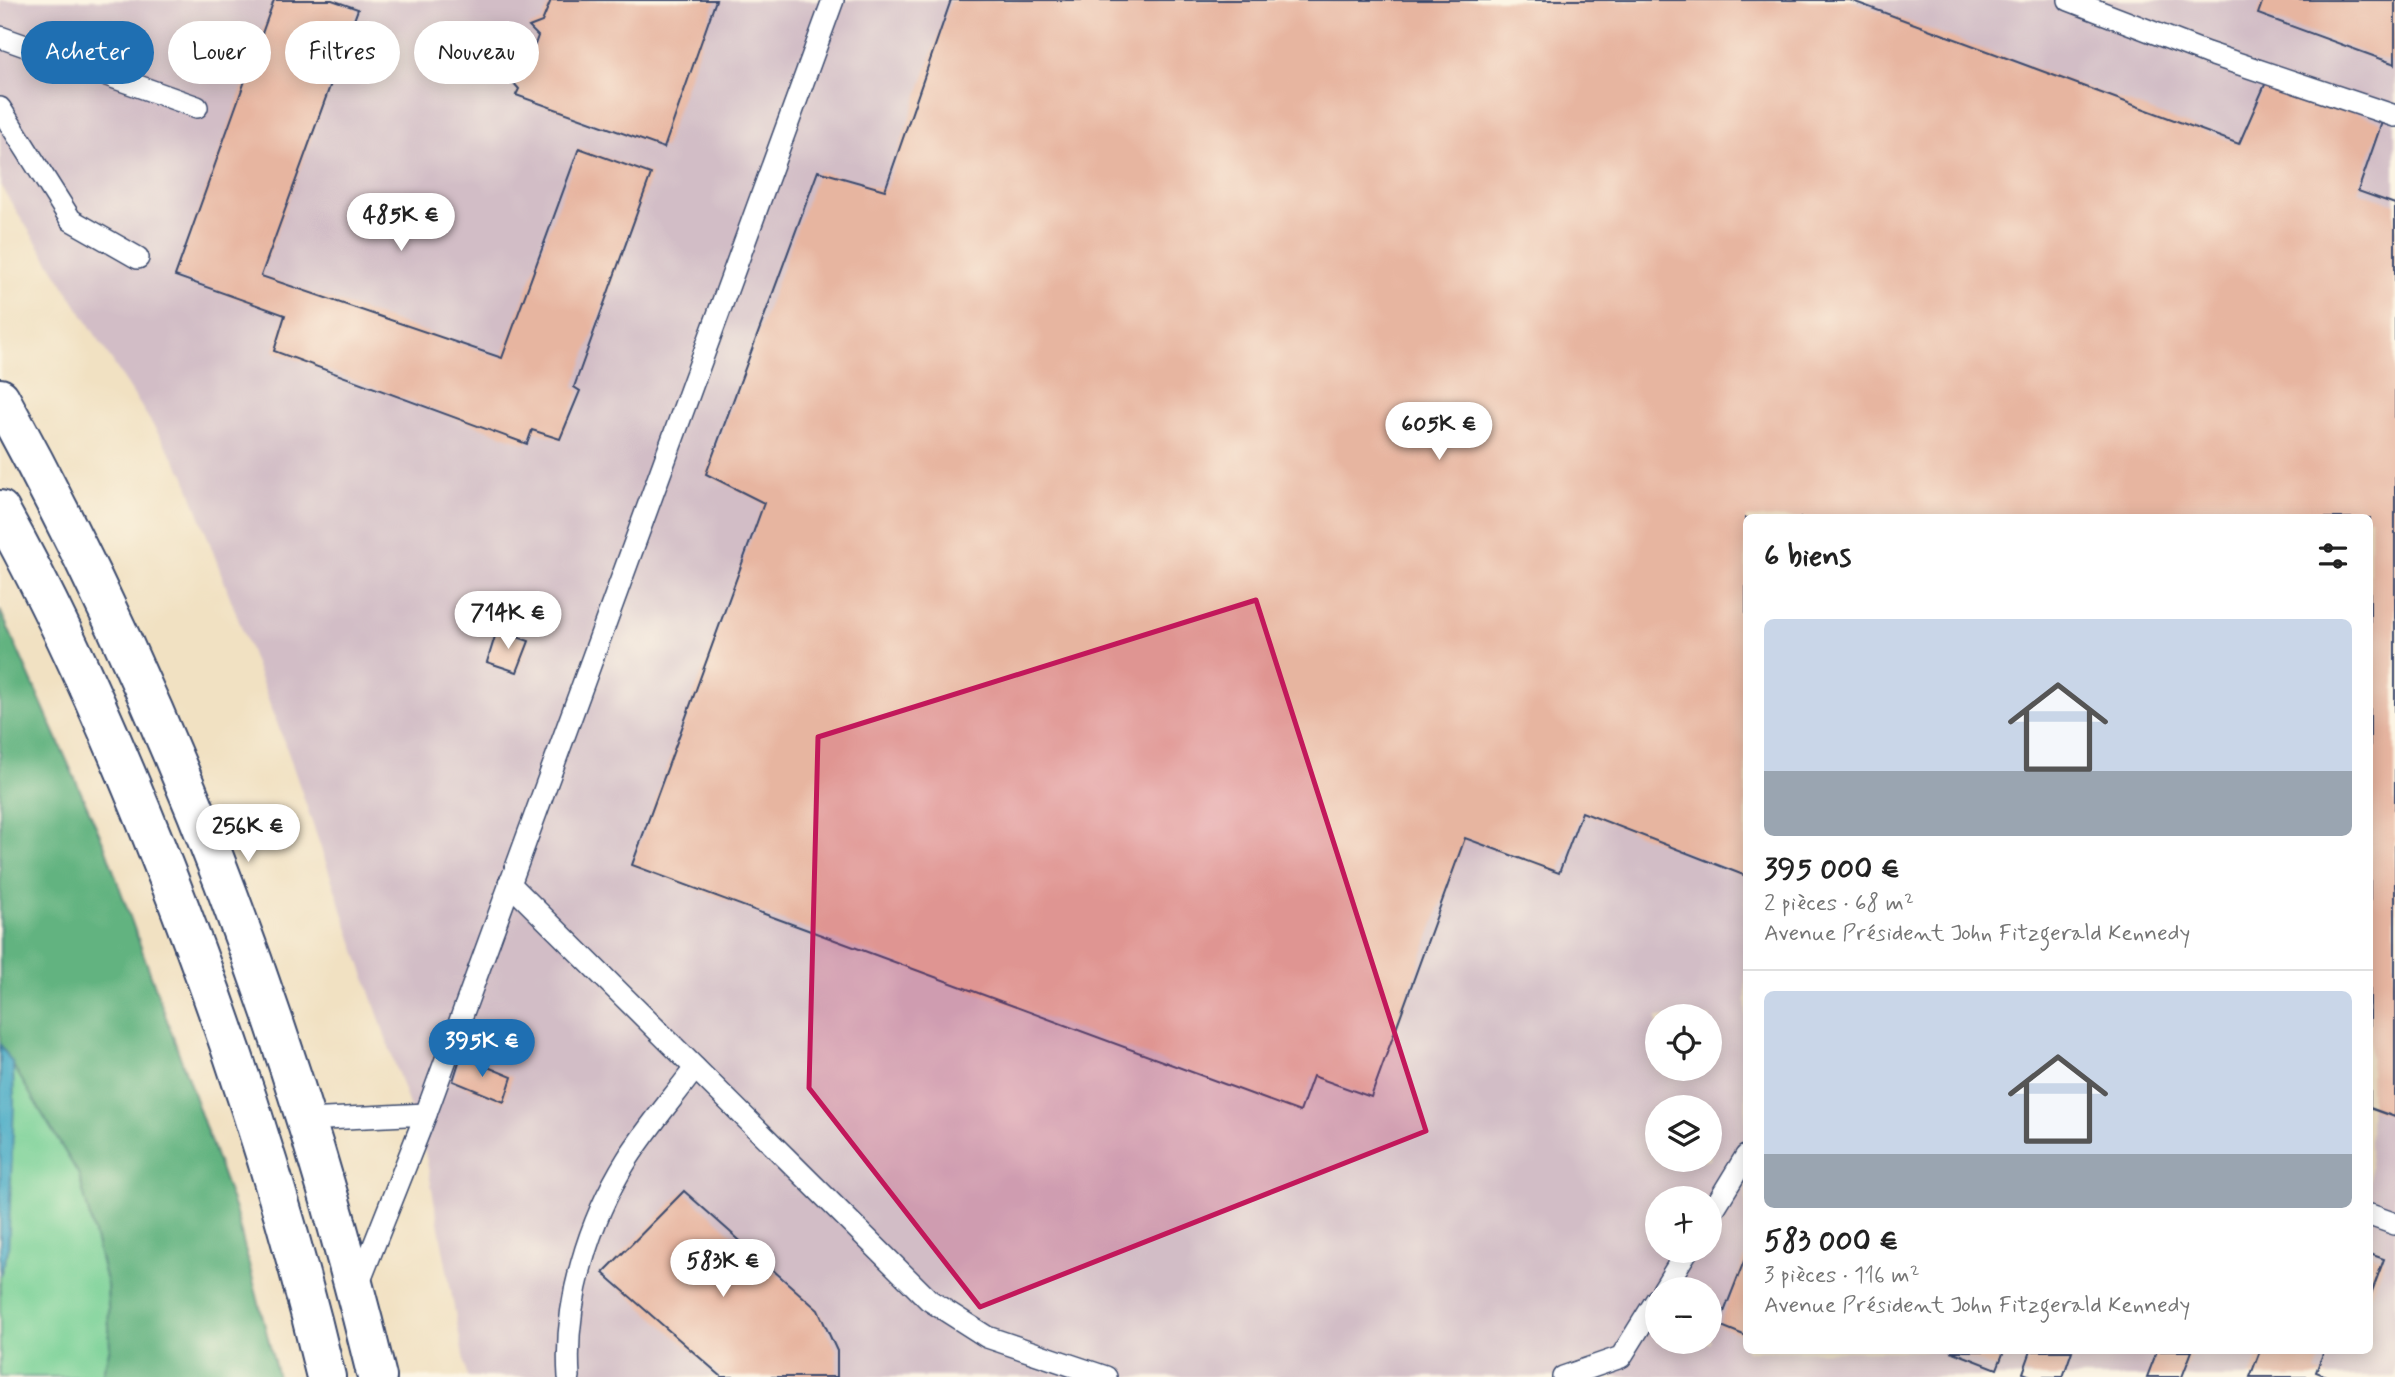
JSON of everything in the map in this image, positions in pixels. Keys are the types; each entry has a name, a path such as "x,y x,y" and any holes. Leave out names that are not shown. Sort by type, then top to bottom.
{"main road":[{"path":"0,398 83,556 160,723 223,881 306,1120 356,1290 377,1377"},
{"path":"0,510 82,670 193,943 288,1230 326,1377"}],"lane":[{"path":"356,1290 426,1114 833,0"},
{"path":"2069,0 2207,53 2395,116"},
{"path":"0,37 197,107"},
{"path":"0,108 71,220 138,258"},
{"path":"509,883 929,1300 987,1337 1106,1377"},
{"path":"569,1377 566,1340 585,1247 628,1159 695,1068"},
{"path":"306,1120 426,1114"},
{"path":"1722,1195 1743,1161"},
{"path":"2373,1215 2395,1224"},
{"path":"1563,1377 1621,1357 1645,1318"}],"highlighted area":[{"path":"1256,600 1426,1131 980,1307 809,1088 818,737"}],"shaded area":[{"path":"0,0 2395,0 2395,1377 467,1377 425,1152 289,755 184,474 0,185"}],"green space":[{"path":"0,610 104,844 235,1210 278,1377 102,1377 110,1347 107,1285 79,1175 0,1044"},
{"path":"13,1064 79,1174 107,1285 110,1347 102,1377 0,1377 0,1067"}],"water":[{"path":"0,1044 13,1064 14,1104 8,1251 0,1275"}],"building":[{"path":"274,0 332,0 358,9 354,21 285,21 285,84 331,84 261,276 502,358 579,148 651,174 574,387 580,391 560,439 532,430 527,444 274,351 285,315 175,276 244,84 271,84 271,21 266,21"},
{"path":"551,0 716,0 664,148 516,95 519,89 515,84 539,84 539,23 542,22"},
{"path":"951,0 1850,0 2239,144 2267,80 2382,122 2358,191 2395,204 2395,1117 2373,1109 2373,514 1743,514 1743,875 1582,812 1559,873 1465,838 1371,1097 1313,1076 1300,1112 632,865 764,503 706,474 818,171 885,190"},
{"path":"2263,0 2395,0 2395,64 2258,14"},
{"path":"497,630 529,641 517,672 487,662"},
{"path":"461,1056 512,1077 504,1102 453,1081"},
{"path":"684,1191 818,1310 837,1351 837,1377 722,1377 603,1273"},
{"path":"2373,1255 2384,1259 2373,1289"},
{"path":"1743,1264 1743,1335 1722,1326 1722,1317"},
{"path":"1959,1354 2003,1354 1997,1369"},
{"path":"2030,1354 2071,1354 2063,1377 2033,1377 2023,1373"},
{"path":"2156,1354 2191,1354 2182,1377 2147,1377"},
{"path":"2259,1354 2323,1354 2316,1372 2329,1377 2250,1377"}]}
